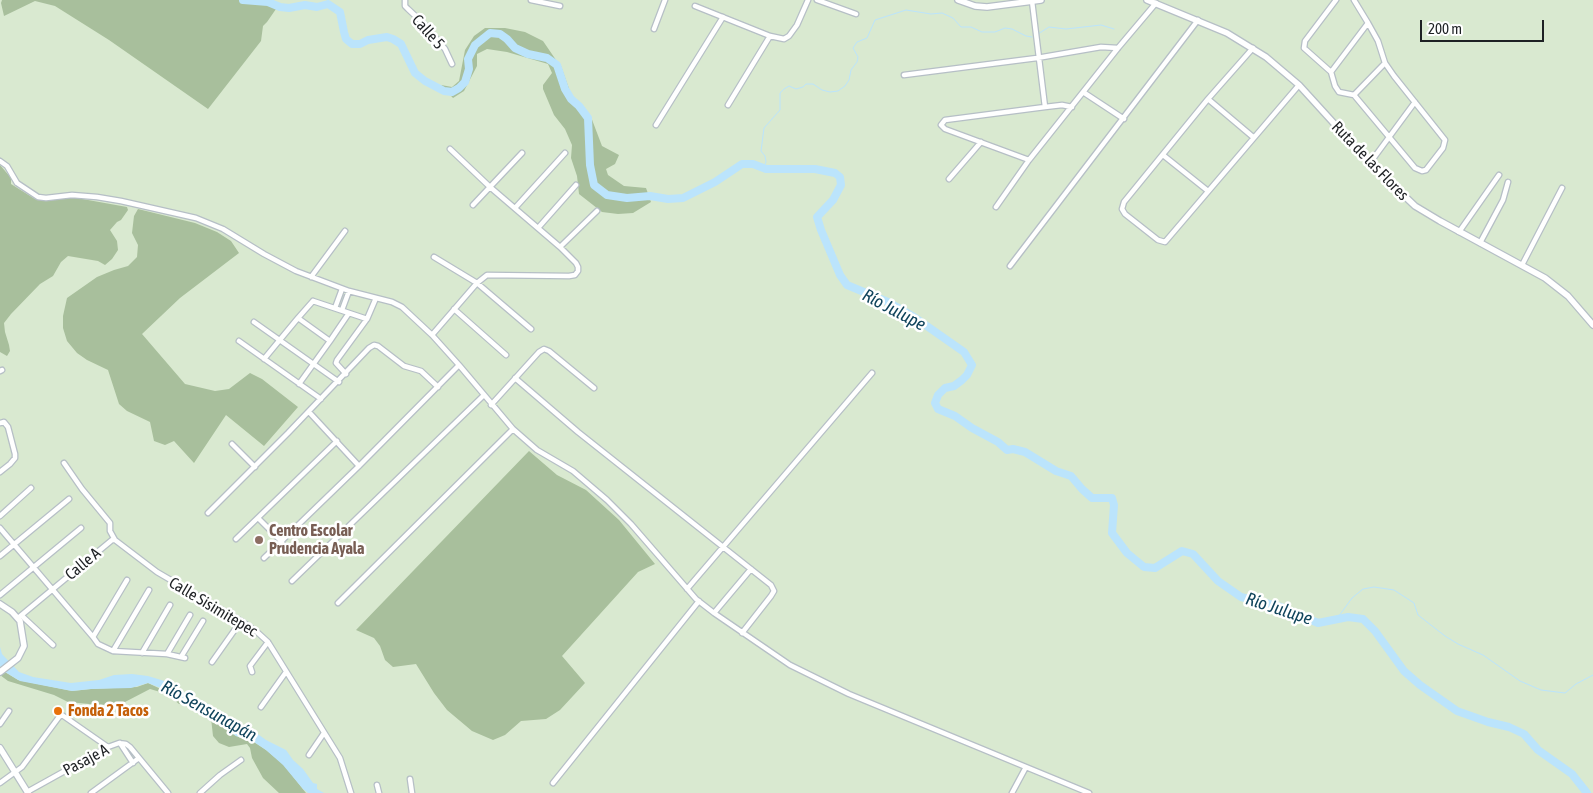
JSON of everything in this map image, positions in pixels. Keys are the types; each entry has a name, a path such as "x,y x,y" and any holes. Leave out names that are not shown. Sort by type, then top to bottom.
{"main road":[{"path":"958,0 981,7 1041,0"},
{"name":"Ruta de las Flores","path":"1147,0 1227,33 1277,65 1299,85 1370,163 1415,206 1558,287 1593,325"},
{"path":"0,604 20,617 24,646 21,654 0,672"},
{"path":"0,748 28,792"}],"street":[{"name":"Calle 5","path":"405,0 405,6 445,49 452,64"},
{"path":"531,0 560,6"},
{"path":"654,29 665,0"},
{"path":"695,6 778,39 789,36 798,25 808,0"},
{"path":"817,0 856,14"},
{"path":"1336,0 1304,44 1306,50 1331,72 1339,92 1354,95 1415,168 1422,172 1426,170 1443,148 1444,136 1414,102 1385,63 1378,41 1354,0"},
{"path":"1032,1 1045,107"},
{"path":"996,206 1029,160 1156,3"},
{"path":"656,125 723,17"},
{"path":"1010,266 1198,20"},
{"path":"1331,72 1368,23"},
{"path":"728,105 770,36"},
{"path":"904,75 1038,58 1101,47 1118,48"},
{"path":"1253,48 1208,99 1124,202 1122,208 1125,214 1158,240 1165,242 1299,85"},
{"path":"1354,95 1385,63"},
{"path":"1083,92 1124,119"},
{"path":"1208,99 1253,137"},
{"path":"1370,163 1414,102"},
{"path":"1029,160 945,129 941,125 945,120 1062,105 1072,107"},
{"path":"949,179 981,142"},
{"path":"432,335 477,283 487,275 569,276 574,275 578,271 578,267 560,247 490,187 450,149"},
{"path":"474,205 522,152"},
{"path":"515,208 565,153"},
{"path":"1163,154 1208,191"},
{"path":"0,161 6,166 17,183 38,196 46,198 72,195 122,201 196,218 220,228 269,257 311,277 349,291 392,302 402,308 432,335 513,429 537,450 572,471 608,500 699,601 742,633 805,673 849,694 1089,793"},
{"path":"1459,232 1499,175"},
{"path":"1480,243 1503,200 1508,182"},
{"path":"538,228 576,185"},
{"path":"1522,265 1562,188"},
{"path":"560,247 597,211"},
{"path":"311,277 345,231"},
{"path":"434,257 477,283 531,328"},
{"path":"335,308 342,288"},
{"path":"342,310 349,291"},
{"path":"346,374 336,363 337,360 366,319 376,298"},
{"path":"264,359 313,301 366,319"},
{"path":"454,309 506,355"},
{"path":"300,384 349,313"},
{"path":"298,318 330,340"},
{"path":"254,322 339,382"},
{"path":"239,341 321,399"},
{"path":"208,513 255,468 339,382 369,348 374,345 404,366 421,371 438,387"},
{"path":"491,405 538,352 544,349 594,388"},
{"path":"264,558 360,466 459,365"},
{"path":"687,589 872,374"},
{"path":"515,378 578,432 771,585 774,590 742,633"},
{"path":"292,582 483,396"},
{"path":"309,412 360,466"},
{"path":"0,423 4,422 8,427 15,454 15,458 0,472"},
{"path":"338,603 513,429"},
{"path":"236,539 336,441"},
{"path":"232,444 255,468"},
{"path":"64,463 86,495 110,523 110,531 116,540"},
{"path":"0,516 31,488"},
{"path":"0,556 69,499"},
{"path":"258,518 282,542"},
{"path":"0,528 98,644 113,650 167,654 183,658 203,621"},
{"path":"0,595 81,528"},
{"name":"Calle A","path":"20,617 112,540 116,540"},
{"name":"Calle Sisimitepec","path":"116,540 157,572 241,621 268,642 343,765 351,793"},
{"path":"714,613 751,568"},
{"path":"93,637 127,580"},
{"path":"113,650 149,590"},
{"path":"553,783 699,601"},
{"path":"142,653 170,605"},
{"path":"167,654 190,615"},
{"path":"20,617 53,645"},
{"path":"212,662 241,621"},
{"path":"252,672 250,666 268,642"},
{"path":"260,707 286,672"},
{"path":"0,724 9,710"},
{"path":"0,783 22,767 62,715 108,747"},
{"path":"40,732 45,736"},
{"path":"309,755 324,733"},
{"path":"119,743 130,747 168,793"},
{"path":"119,743 133,763"},
{"name":"Pasaje A","path":"28,792 108,747 119,743"},
{"path":"91,793 139,758"},
{"path":"200,793 241,760"},
{"path":"1012,793 1026,767"},
{"path":"410,779 412,793"},
{"path":"378,785 379,793"}],"green space":[{"path":"0,0 1593,0 1593,793 0,793"},
{"path":"2,0 239,0 246,3 268,4 276,9 263,26 261,41 208,109 109,40 55,6 35,1 4,16"},
{"path":"485,28 505,28 525,32 543,41 561,66 572,97 583,106 591,117 602,146 619,155 615,164 606,169 608,175 624,186 646,188 651,202 633,213 618,214 602,212 579,194 577,176 571,158 572,145 565,129 554,115 543,89 543,85 552,73 548,64 507,52 487,49 477,54 477,66 464,91 453,98 441,85 452,87 459,81 465,50 474,36"},
{"path":"0,165 11,178 11,184 35,199 47,201 77,198 127,207 128,210 110,230 117,241 118,250 112,259 105,265 98,261 68,256 61,262 53,276 40,284 11,314 4,323 10,351 7,356 0,352"},
{"path":"138,209 195,223 217,232 231,241 239,253 180,298 142,334 185,384 215,391 229,389 250,373 262,379 298,407 264,446 226,415 194,463 174,441 165,445 154,441 150,422 127,411 119,404 108,370 77,353 67,341 63,328 63,316 67,298 97,277 128,266 137,257 138,245 132,233 134,216"},
{"path":"529,451 557,475 586,490 619,520 655,564 638,572 562,656 585,683 560,710 546,719 521,721 505,735 493,740 472,731 447,710 416,664 393,667 385,660 380,646 374,638 356,630"},
{"path":"5,672 18,680 72,691 137,687 148,683 201,708 236,736 254,742 266,750 283,764 306,793 279,793 263,778 247,744 229,747 219,743 213,736 211,718 188,705 179,704 167,694 150,689 125,702 115,704 100,705 68,702 54,695 8,681 0,675"}],"water":[{"name":"Río Sensunapán","path":"0,647 2,654 19,672 33,677 71,683 99,680 114,675 132,674 148,676 171,683 185,693 208,704 220,715 286,750 313,783 317,784 317,789 324,793 308,793 283,765 266,750 254,742 236,736 201,708 168,691 148,683 131,688 72,691 20,681 5,672 0,666"}],"waterway":[{"name":"Río Julupe","path":"243,0 268,2 280,7 289,8 305,5 317,7 328,4 340,12 346,39 352,44 360,44 368,40 387,37 393,39 401,44 415,73 425,81 444,91 452,92 465,82 469,69 468,59 475,45 490,33 500,34 515,48 528,54 547,58 557,65 565,89 571,99 588,118 590,165 594,185 607,195 627,198 650,196 668,199 683,198 715,182 742,164 753,164 766,169 815,169 835,173 840,177 841,185 833,200 817,217 840,275 847,285 888,302 914,317 964,352 972,365 962,380 954,386 945,388 938,395 935,403 938,409 955,416 998,442 1007,450 1013,449 1025,452 1056,471 1071,476 1092,498 1112,498 1114,505 1112,533 1127,553 1144,567 1155,568 1182,551 1193,554 1218,581 1241,597 1281,607 1318,623 1348,617 1363,619 1375,631 1404,671 1420,685 1457,711 1509,727 1524,734 1538,750 1572,774 1587,793"},
{"path":"763,168 766,162 765,156 761,151 764,128 780,110 780,93 789,86 796,89 806,84 813,84 822,90 830,92 838,91 845,86 849,80 851,70 857,62 858,57 853,48 857,42 867,38 875,20 906,10 931,14 942,13 953,18 961,27 971,27 982,32 995,32 1005,28 1032,37"},
{"path":"1038,34 1049,27 1066,29 1101,25 1114,29"},
{"path":"1336,620 1352,598 1363,589 1374,587 1394,590 1414,603 1418,615 1445,636 1483,655 1520,681 1541,690 1565,693 1576,684 1593,675"}],"place":[{"name":"Centro Escolar Prudencia Ayala","path":"259,540"},
{"name":"Fonda 2 Tacos","path":"58,711"}]}
